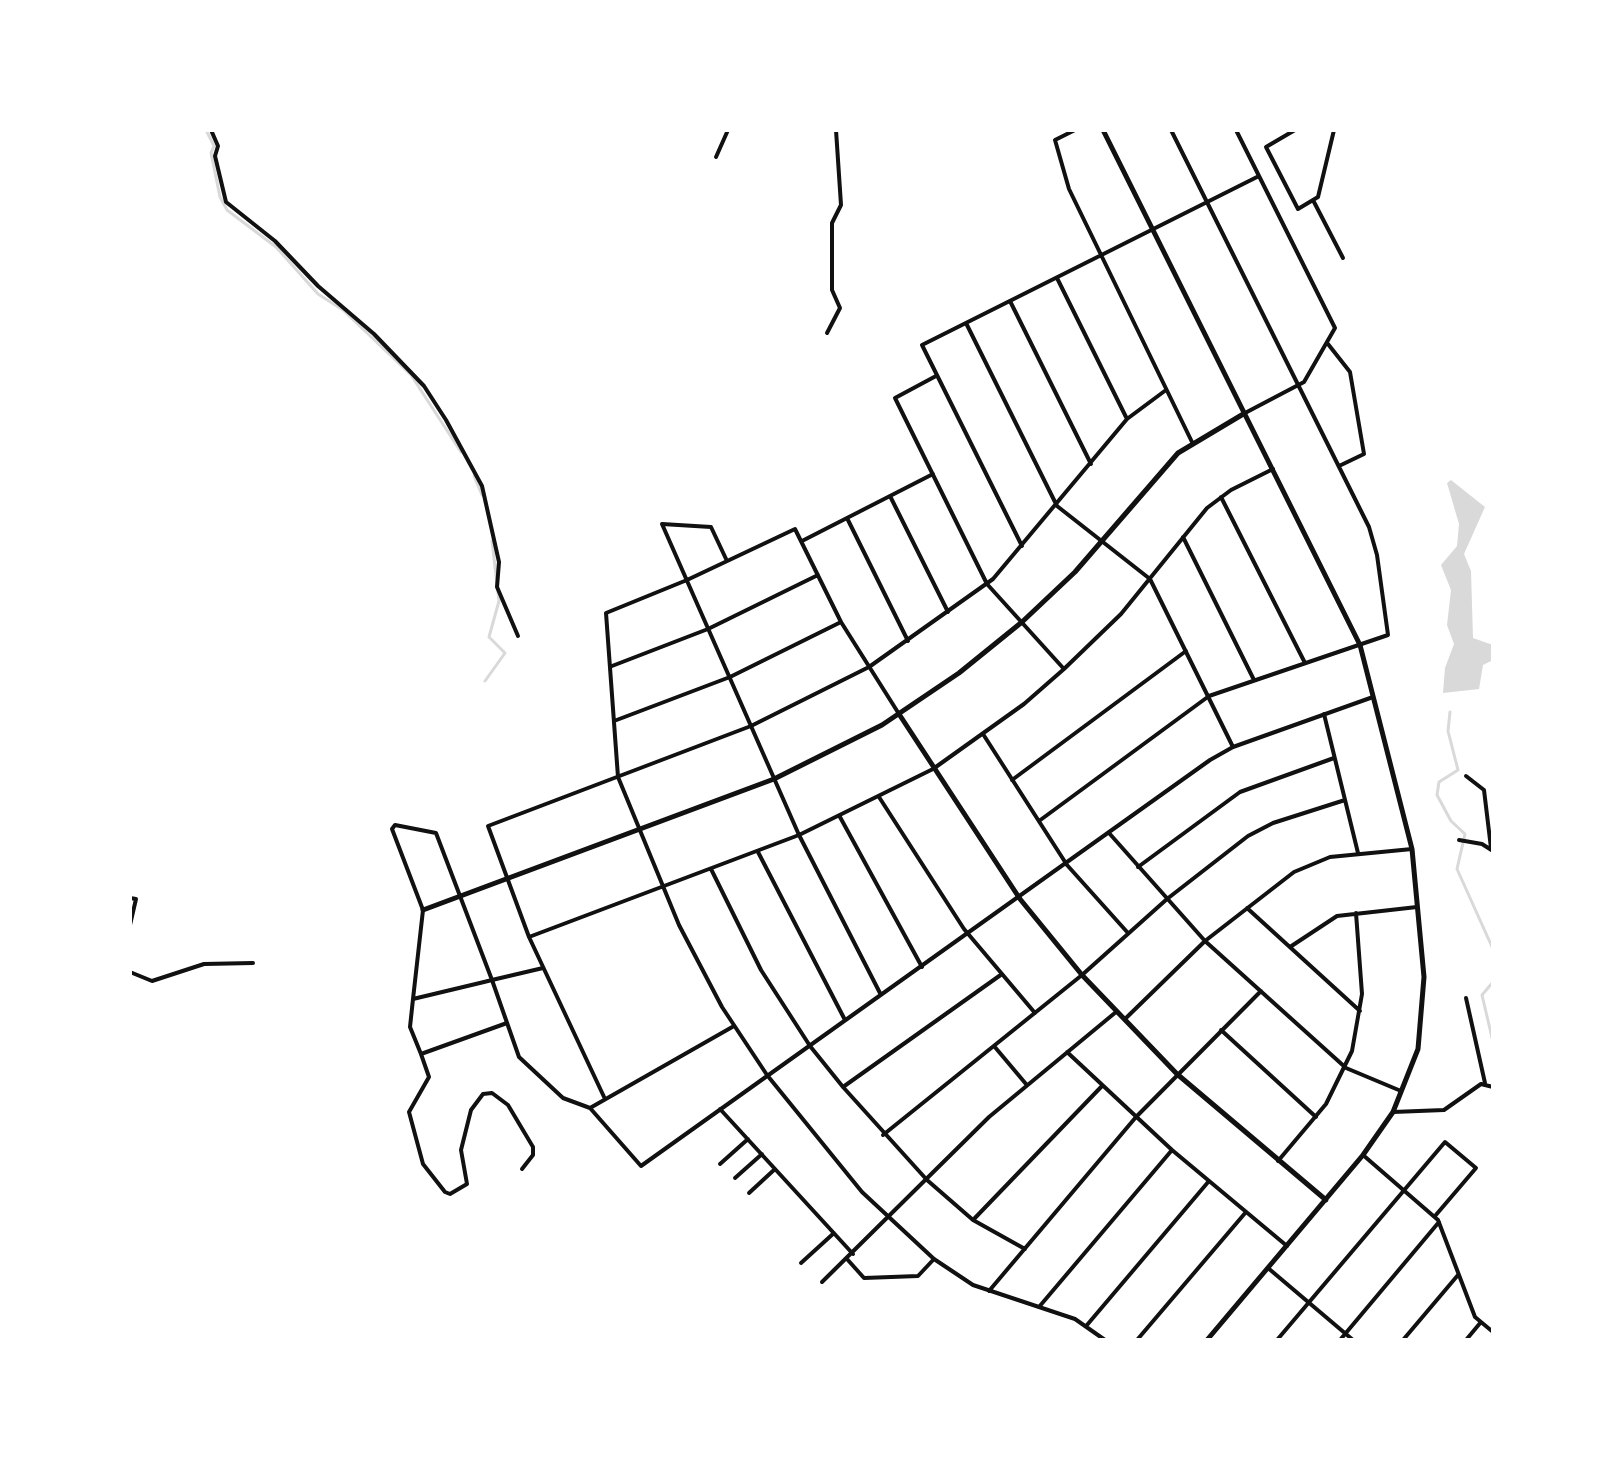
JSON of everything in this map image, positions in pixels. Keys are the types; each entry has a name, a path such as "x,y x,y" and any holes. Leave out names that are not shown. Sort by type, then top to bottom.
{"street":[{"path":"211,130 218,146 215,156 226,202 275,241 318,286 374,334 424,386 440,410 482,486 499,562 497,587 518,636"},
{"path":"716,157 728,130"},
{"path":"827,333 840,313 832,290 832,223 841,205 836,130"},
{"path":"1075,130 1055,140 1069,189 1192,442"},
{"path":"1103,130 1360,645 1412,849 1417,907 1424,1004 1418,1049 1393,1112 1363,1155 1207,1340"},
{"path":"1039,821 1209,696 1388,635 1373,540 1171,130"},
{"path":"423,910 774,779 899,714 959,673 1022,622 1103,541 1163,467 1192,442 1298,386 1328,344 1335,328 1236,130"},
{"path":"1295,130 1266,147 1296,208 1314,202"},
{"path":"1334,130 1314,202 1343,258"},
{"path":"1022,546 922,345 1259,176"},
{"path":"1057,278 1127,419"},
{"path":"1010,301 1091,464"},
{"path":"966,323 1057,506 1150,579 1233,747"},
{"path":"1328,344 1350,372 1364,454 1339,466"},
{"path":"937,376 895,398 987,584 1064,669"},
{"path":"605,1099 529,937 488,826 751,726 869,667 987,584 1057,506 1127,419 1166,390"},
{"path":"529,937 799,835 933,769 983,734 1064,669 1121,614 1183,537 1221,497 1273,469"},
{"path":"802,541 933,474"},
{"path":"890,496 949,613"},
{"path":"1221,497 1305,663"},
{"path":"847,518 908,641"},
{"path":"727,561 711,527 662,524 799,835 881,996"},
{"path":"1105,1340 1087,1325 989,1291 934,1259 889,1219 813,1134 767,1075 734,1026 697,961 662,888 618,777 606,613 687,580 795,529 841,622 933,769 1020,899 1123,1021 1177,1074 1326,1200"},
{"path":"1183,537 1254,680"},
{"path":"611,666 708,629 818,575"},
{"path":"614,721 730,677 841,622"},
{"path":"1012,780 1186,651"},
{"path":"522,1169 533,1155 533,1147 508,1105 492,1093 483,1094 471,1110 461,1150 467,1184 450,1194 445,1192 423,1164 409,1112 429,1077 410,1027 423,910 392,829 395,825 436,833 524,1065 563,1098 590,1108 641,1166 1020,899 1186,776 1233,747 1373,697"},
{"path":"1324,714 1358,853"},
{"path":"983,734 1067,865 1128,933"},
{"path":"1138,867 1240,792 1334,758"},
{"path":"1462,840 1492,850 1484,790 1466,776"},
{"path":"879,797 969,935 1035,1013"},
{"path":"883,1135 1082,975 1167,899 1258,829 1345,800"},
{"path":"840,817 922,967"},
{"path":"1109,833 1205,941 1346,1068 1403,1091"},
{"path":"1123,1021 1205,941 1294,872 1330,857 1412,849"},
{"path":"758,852 845,1021"},
{"path":"711,869 754,958 810,1046 843,1087 883,1135 927,1180 973,1220 1025,1249"},
{"path":"130,898 136,899 130,925"},
{"path":"1290,947 1324,922 1356,913 1417,907"},
{"path":"1247,908 1361,1012"},
{"path":"1278,1161 1316,1117 1346,1068 1361,1012 1356,913"},
{"path":"130,972 152,981 204,964 253,963"},
{"path":"413,999 543,968"},
{"path":"843,1087 1002,974"},
{"path":"989,1291 1136,1117 1261,991"},
{"path":"1466,998 1485,1083"},
{"path":"822,1282 1026,1084 1116,1012"},
{"path":"421,1054 507,1023"},
{"path":"590,1108 734,1026"},
{"path":"1221,1030 1316,1117"},
{"path":"994,1046 1026,1084"},
{"path":"1067,1052 1172,1150 1287,1246"},
{"path":"1393,1112 1444,1110 1485,1083"},
{"path":"1485,1083 1493,1087"},
{"path":"973,1220 1102,1085"},
{"path":"720,1109 853,1254"},
{"path":"720,1164 748,1139"},
{"path":"1277,1340 1445,1142 1476,1168 1435,1216"},
{"path":"1039,1307 1172,1150"},
{"path":"735,1178 762,1154"},
{"path":"1363,1155 1435,1216 1475,1317 1493,1332"},
{"path":"749,1193 775,1169"},
{"path":"1087,1325 1209,1181"},
{"path":"1137,1340 1246,1212"},
{"path":"1340,1340 1439,1222"},
{"path":"801,1263 834,1233"},
{"path":"847,1259 864,1278 918,1276 934,1259"},
{"path":"1268,1268 1353,1340"},
{"path":"1403,1340 1459,1274"},
{"path":"1466,1340 1481,1322"}],"shaded area":[{"path":"1451,480 1485,507 1464,554 1471,571 1473,638 1493,645 1493,660 1483,665 1479,689 1443,693 1445,668 1454,644 1447,625 1451,590 1441,565 1457,546 1459,524 1447,483"}],"waterway":[{"path":"206,130 214,146 211,153 220,197 227,210 276,247 318,294 343,310 411,375 461,452"},
{"path":"474,476 482,495"},
{"path":"485,681 505,653 489,637 499,601 492,541"},
{"path":"1450,712 1448,731 1458,770 1439,782 1437,795 1451,821 1465,834 1457,869 1493,949"},
{"path":"1493,982 1482,995 1493,1042"}]}
